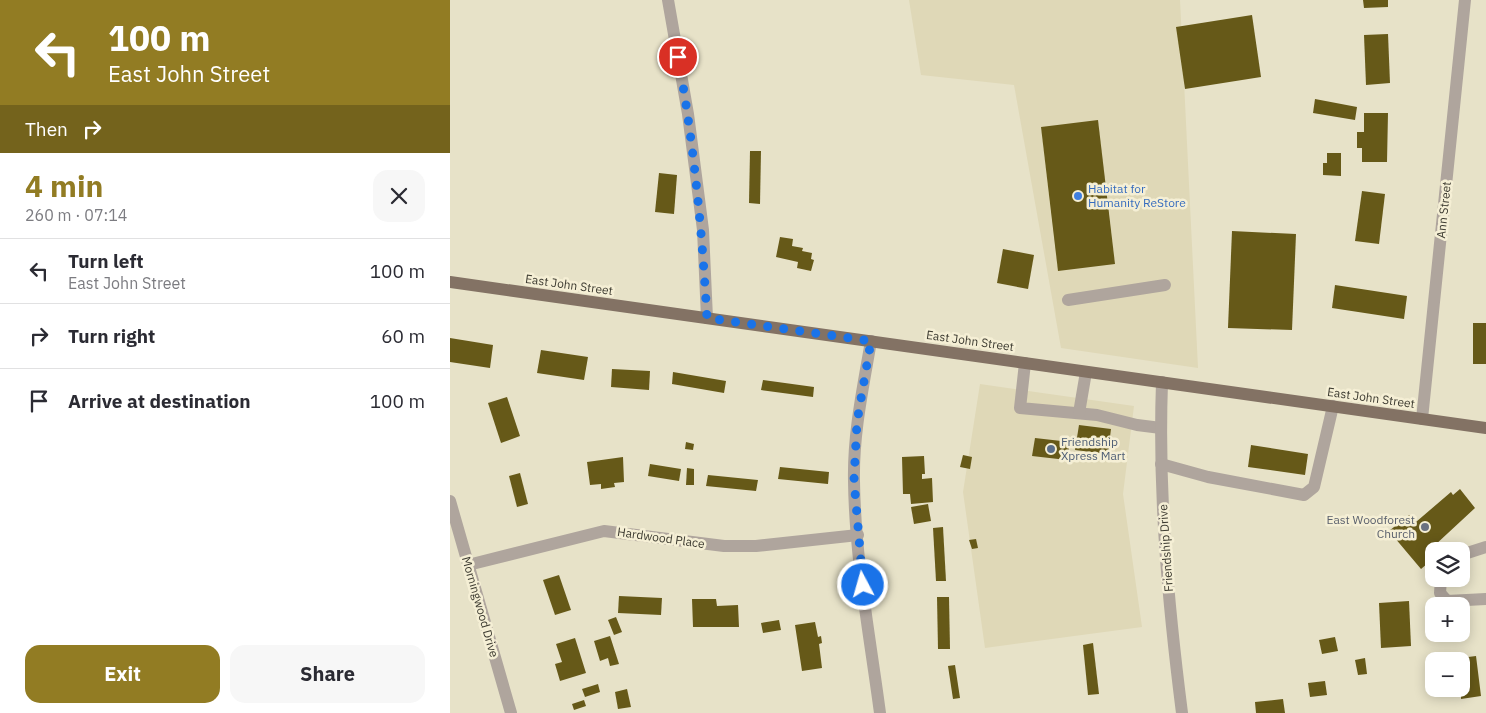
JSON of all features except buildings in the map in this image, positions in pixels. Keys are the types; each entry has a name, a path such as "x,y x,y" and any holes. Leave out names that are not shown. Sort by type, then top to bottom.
{"main road":[{"name":"East John Street","path":"450,282 1486,428"}],"street":[{"path":"668,0 688,114 702,230 707,318"},
{"name":"Ann Street","path":"1422,419 1465,0"},
{"path":"1068,300 1165,284"},
{"path":"871,341 857,422 854,480 858,535 880,713"},
{"path":"1025,363 1020,408 1079,413 1161,428"},
{"path":"1079,413 1086,372"},
{"name":"Friendship Drive","path":"1162,382 1161,464 1173,643 1182,713"},
{"path":"1161,464 1208,477 1304,495 1314,487 1333,406"},
{"name":"Morningwood Drive","path":"450,501 511,713"},
{"name":"Hardwood Place","path":"468,565 496,556 604,531 724,546 756,546 858,535"},
{"path":"1470,553 1486,547"},
{"path":"1440,587 1440,593 1448,601 1486,599"}],"shaded area":[{"path":"909,0 1180,0 1198,368 1061,348 1014,85 921,75"},
{"path":"980,384 1134,406 1123,494 1142,627 985,648 963,492"}],"place":[{"name":"Habitat for Humanity ReStore","path":"1078,196"},
{"name":"Friendship Xpress Mart","path":"1051,449"},
{"name":"East Woodforest Church","path":"1425,527"}],"route":[{"path":"678,57 688,114 702,230 707,318 871,341 857,422 854,480 855,516 863,585"}]}
